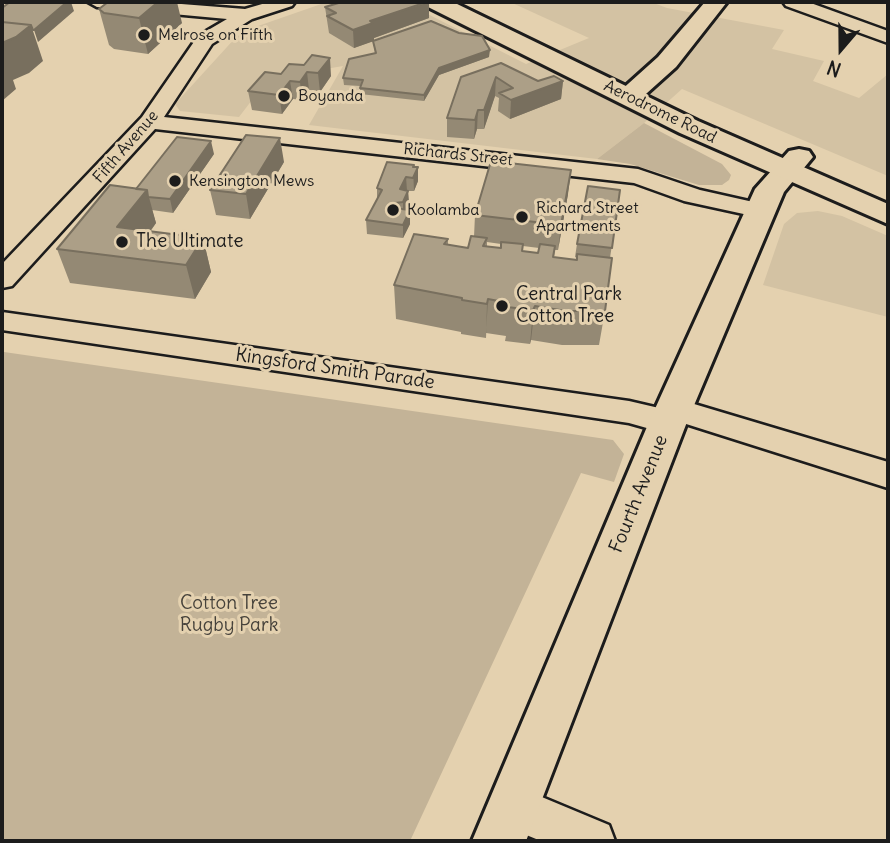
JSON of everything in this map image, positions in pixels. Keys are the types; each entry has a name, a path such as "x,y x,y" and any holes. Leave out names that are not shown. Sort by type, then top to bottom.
{"main road":[{"name":"Aerodrome Road","path":"436,2 792,164 888,215"},
{"name":"Aerodrome Road","path":"469,2 635,91"},
{"path":"635,91 667,62 716,2"},
{"name":"Aerodrome Road","path":"792,164 888,193"},
{"name":"Fourth Avenue","path":"506,824 671,415 770,189 792,164"}],"street":[{"path":"97,2 246,15"},
{"name":"Fifth Avenue","path":"2,280 150,122 205,40 246,15 286,2"},
{"path":"792,2 888,37"},
{"name":"Richards Street","path":"150,122 638,176 693,195 762,211"},
{"name":"Kingsford Smith Parade","path":"2,321 629,412 671,415 888,475"},
{"path":"506,824 593,841"}],"shaded area":[{"path":"327,2 404,2 526,64 589,38 510,2 651,2 667,8 784,30 772,49 824,61 813,81 859,98 888,74 888,176 682,89 597,159 309,125 343,66 268,79 239,117 180,111 175,104 237,36"},
{"path":"818,211 842,216 888,236 888,317 763,285 784,224 797,213"}],"green space":[{"path":"644,123 722,164 731,175 729,180 722,185 699,185 630,164 597,159"},
{"name":"Cotton Tree Rugby Park","path":"4,352 613,440 624,454 614,482 581,473 410,841 2,841"}],"building":[{"path":"10,2 67,2 33,30 31,25 2,22 2,8"},
{"path":"108,2 158,2 139,18 104,13 99,9"},
{"path":"342,2 427,2 370,21 373,23 353,30 327,16 336,13 325,7"},
{"path":"431,21 459,33 482,36 490,50 439,68 424,95 360,88 363,80 343,78 349,59 376,53 373,41"},
{"path":"2,22 31,25 16,37 2,43"},
{"path":"312,55 330,58 318,73 307,72 300,82 290,81 279,95 248,91 265,72 281,74 289,64 304,65"},
{"path":"501,63 538,81 554,76 563,81 511,100 499,93 513,88 496,77 484,110 478,110 475,120 447,118 461,77"},
{"path":"246,135 280,138 246,194 210,190"},
{"path":"177,137 211,141 170,199 148,197 147,190 136,189"},
{"path":"491,161 571,170 561,225 475,215"},
{"path":"387,162 418,167 413,178 406,177 400,189 408,191 403,202 395,203 393,208 410,210 403,225 366,220 382,190 377,188"},
{"path":"110,185 147,190 117,227 203,238 186,265 57,249"},
{"path":"588,186 620,190 612,248 577,244"},
{"path":"414,234 448,239 444,244 468,248 471,236 487,238 483,246 501,248 501,242 523,244 522,251 538,253 540,244 555,246 553,257 577,260 577,254 612,258 605,311 566,311 535,306 533,310 507,307 509,303 488,299 487,304 394,285"}],"place":[{"name":"Melrose on Fifth","path":"144,35"},
{"name":"Boyanda","path":"284,96"},
{"name":"Kensington Mews","path":"175,181"},
{"name":"Koolamba","path":"393,210"},
{"name":"Richard Street Apartments","path":"522,217"},
{"name":"The Ultimate","path":"122,242"},
{"name":"Central Park Cotton Tree","path":"502,306"}]}
